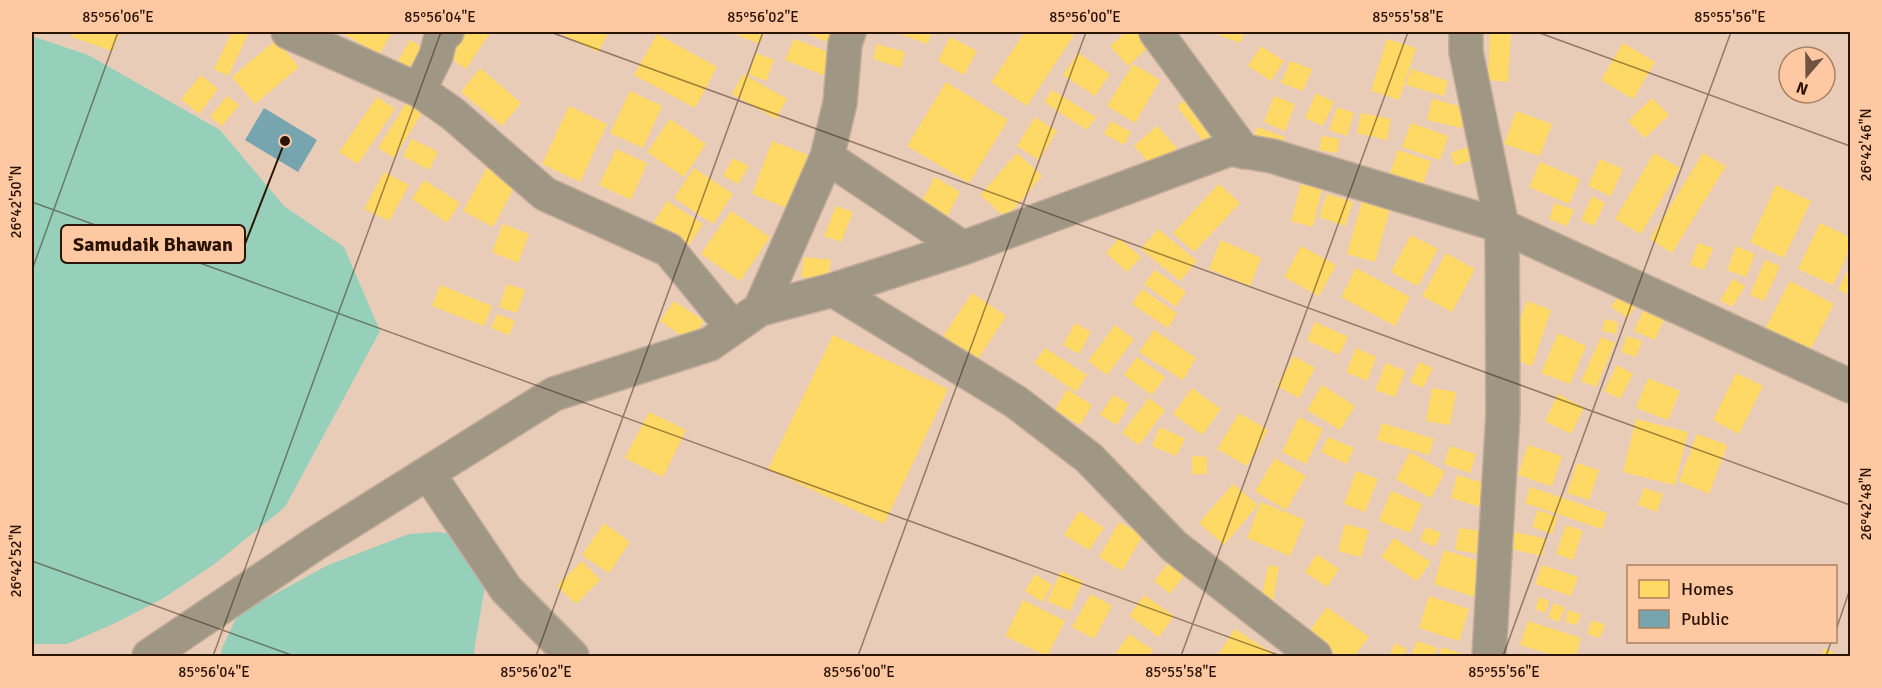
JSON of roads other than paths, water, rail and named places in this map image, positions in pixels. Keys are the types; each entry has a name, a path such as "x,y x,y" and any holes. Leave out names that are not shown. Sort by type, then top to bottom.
{"street":[{"path":"288,32 419,90 453,114 544,194 669,250 733,328"},
{"path":"419,90 436,56 441,36 447,32"},
{"path":"760,309 827,157 840,103 845,44 849,32"},
{"path":"1156,32 1244,152"},
{"path":"1466,32 1466,52 1502,226 1503,413 1490,657"},
{"path":"149,657 314,545 554,394 710,344 760,309 833,290 963,248 1230,149 1272,156 1502,226 1851,386"},
{"path":"827,157 963,248"},
{"path":"833,290 1016,402 1053,430 1089,458 1174,546 1315,657"},
{"path":"428,473 506,589 572,657"}],"place":[{"name":"Samudaik Bhawan","path":"285,141"}]}
